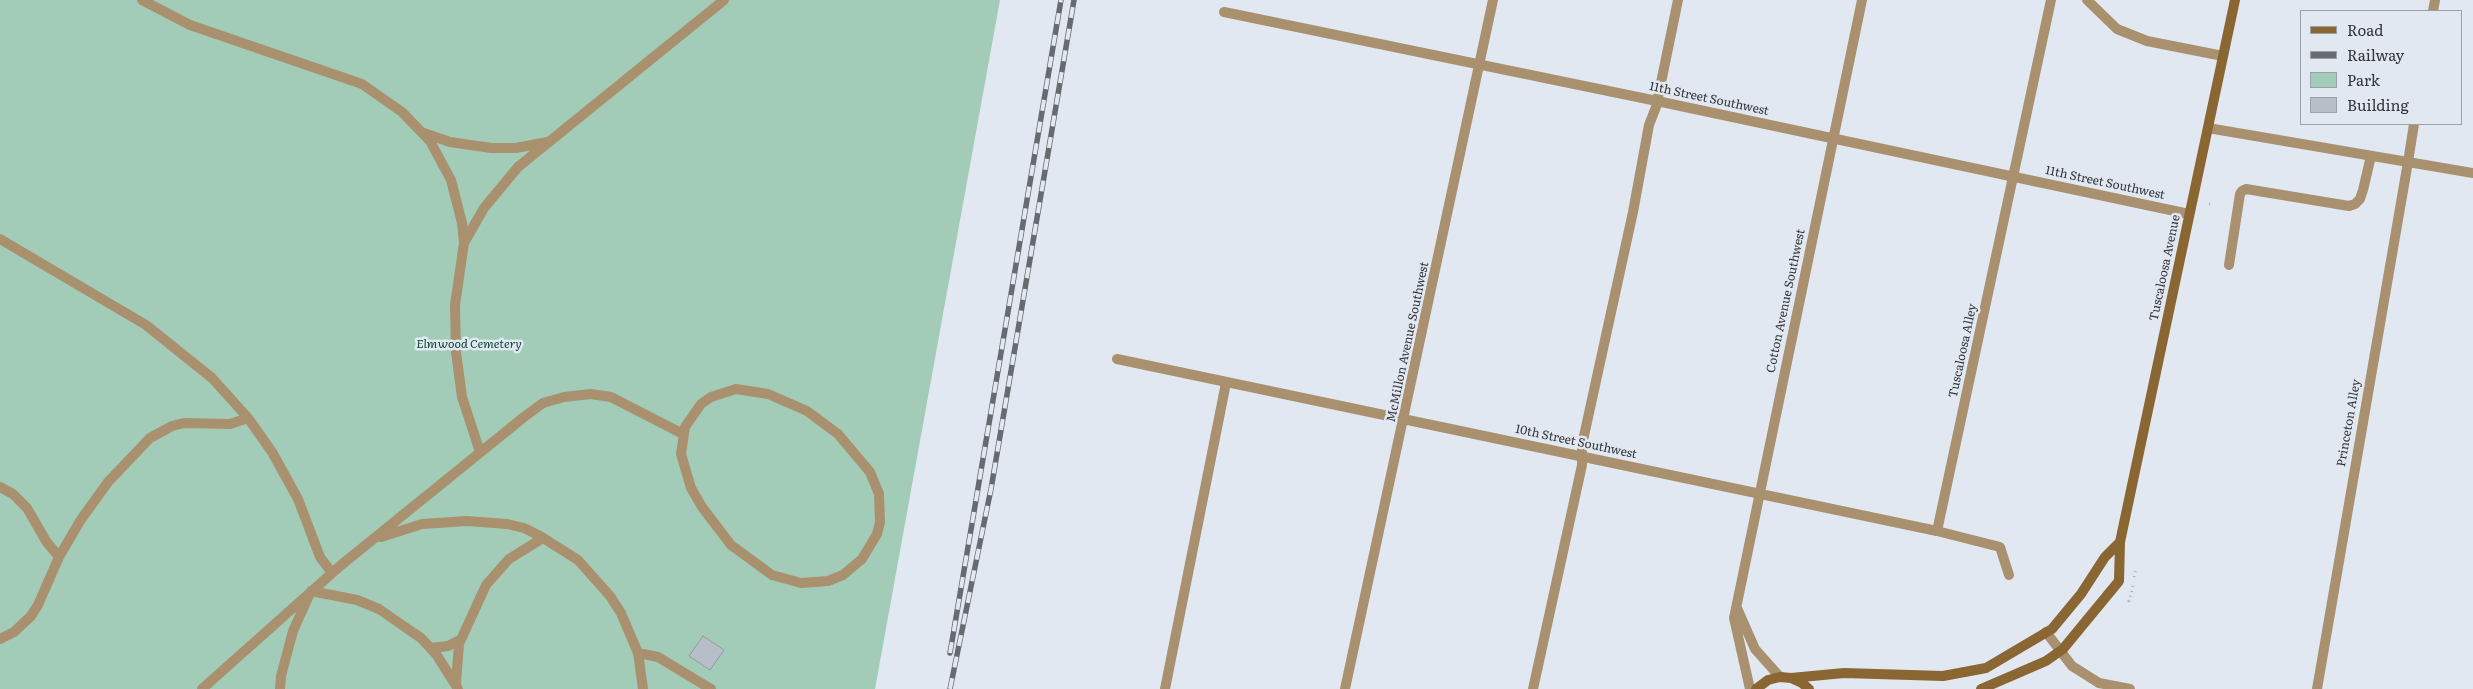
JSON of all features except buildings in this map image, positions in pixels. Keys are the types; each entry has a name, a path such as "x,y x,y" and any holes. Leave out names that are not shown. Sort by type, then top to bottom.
{"street":[{"path":"142,0 190,25 362,84 388,101 423,133 441,158 451,180 457,200 464,243 456,305 456,352 462,397 480,452"},
{"path":"464,243 501,186 518,167 724,0"},
{"name":"McMillon Avenue Southwest","path":"1345,689 1493,0"},
{"path":"1533,689 1582,466 1582,445 1633,212 1649,125 1657,101 1678,0"},
{"name":"Cotton Avenue Southwest","path":"1750,689 1734,618 1862,0"},
{"name":"Tuscaloosa Alley","path":"1937,531 2051,0"},
{"path":"2087,0 2117,29 2147,41 2224,56"},
{"name":"Tuscaloosa Avenue","path":"1981,689 2046,661 2060,651 2118,581 2120,542 2236,0"},
{"name":"11th Street Southwest","path":"1224,12 1657,101 2189,214"},
{"name":"Princeton Alley","path":"2317,689 2414,125"},
{"path":"2208,128 2473,173"},
{"path":"423,133 450,142 491,148 516,148 548,142"},
{"path":"2229,265 2242,191 2349,206 2355,204 2360,199 2371,156"},
{"path":"0,239 158,334 212,378 248,418 272,452 298,499 320,557 332,573"},
{"name":"10th Street Southwest","path":"1117,359 1937,531 2000,547 2009,575"},
{"path":"1164,689 1226,382"},
{"path":"736,389 768,394 807,411 824,422 850,446 875,482 880,501 880,522 871,547 851,569 828,581 801,584 772,575 731,545 702,508 683,466 681,454 683,434 692,414 701,404 711,397 736,389"},
{"path":"202,689 332,573 480,452 543,404 564,397 582,395 611,397 683,434"},
{"path":"0,638 18,628 31,616 59,557 80,521 108,482 150,438 172,426 184,423 230,424 248,418"},
{"path":"0,488 13,494 27,508 46,541 59,557"},
{"path":"374,539 422,524 467,521 507,524 524,528 543,538 578,560 601,584 621,613 638,653 643,689"},
{"path":"457,688 460,640 478,600 500,568 524,549 543,538"},
{"path":"1756,689 1768,680 1780,677 1791,678 1844,673 1943,676 1986,668 2052,629 2081,594 2105,557 2120,542"},
{"path":"311,591 351,599 379,609 431,648 457,688"},
{"path":"280,689 281,676 293,631 311,591"},
{"path":"1737,608 1755,649 1769,668 1780,677"},
{"path":"2046,632 2072,666 2099,683 2130,689"},
{"path":"431,648 448,646 460,640"},
{"path":"638,653 658,657 711,689"},
{"path":"1791,678 1809,689"}],"green space":[{"name":"Elmwood Cemetery","path":"0,0 1000,0 875,689 0,689"}],"railway":[{"path":"950,653 1061,0"},
{"path":"950,689 991,489 1074,0"}]}
